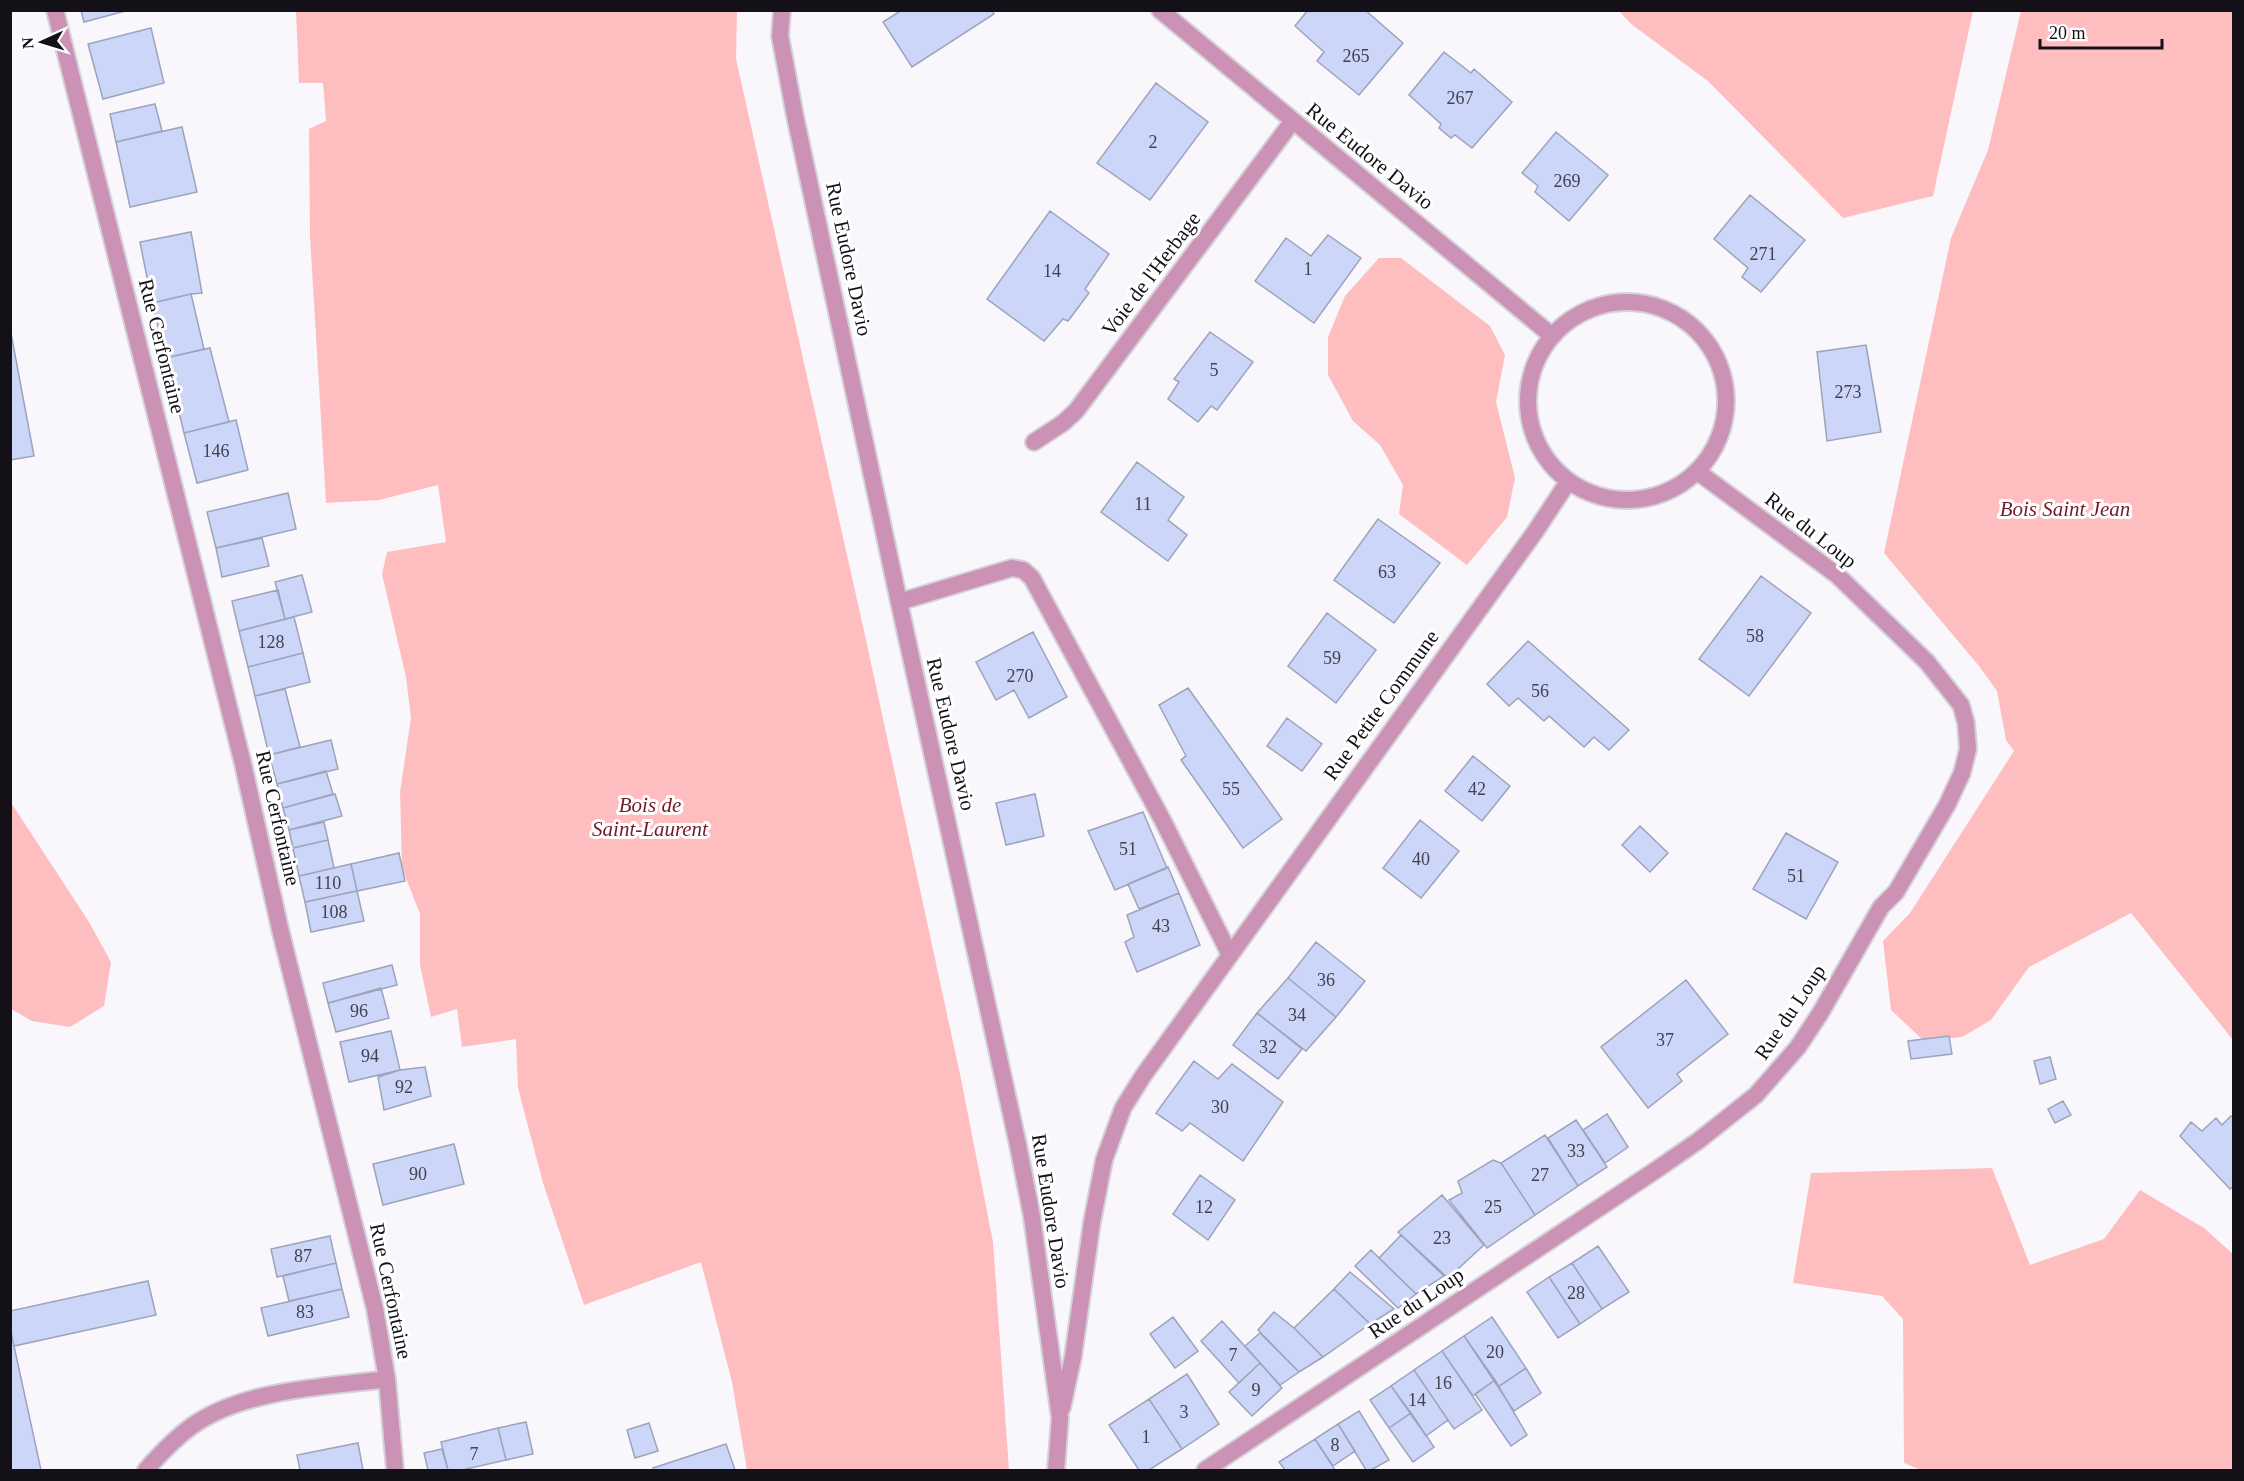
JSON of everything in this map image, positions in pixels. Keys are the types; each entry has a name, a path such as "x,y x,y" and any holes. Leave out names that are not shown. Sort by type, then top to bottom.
{"street":[{"name":"Rue Cerfontaine","path":"55,10 243,764 281,933 375,1309 387,1378 262,1396 227,1407 193,1425 165,1448 146,1470"},
{"name":"Rue Eudore Davio","path":"782,10 780,36 784,60 1032,1217 1060,1418 1056,1470"},
{"name":"Rue Eudore Davio","path":"1160,10 1551,335"},
{"name":"Voie de l'Herbage","path":"1034,442 1063,423 1076,411 1292,122"},
{"path":"1638,301 1669,310 1696,328 1715,353 1726,384 1726,416 1716,446 1698,472 1675,489 1649,499 1639,500 1620,501 1593,495 1568,482 1545,458 1531,428 1527,395 1534,363 1551,335 1576,314 1606,303 1638,301"},
{"name":"Rue du Loup","path":"1205,1470 1653,1172 1756,1095 1804,1038 1881,907 1896,892 1947,805 1962,773 1968,749 1966,723 1961,705 1941,678 1837,575 1698,472"},
{"name":"Rue Petite Commune","path":"1060,1418 1073,1357 1092,1222 1104,1160 1123,1108 1143,1076 1568,482"},
{"path":"899,602 1012,568 1023,570 1032,578 1163,821 1230,956"},
{"path":"387,1378 395,1470"}],"green space":[{"name":"Bois de Saint-Laurent","path":"296,11 737,11 736,59 866,640 961,1079 993,1242 1009,1470 747,1470 732,1382 701,1262 584,1305 543,1183 518,1088 516,1039 462,1047 457,1009 431,1017 420,965 420,914 402,868 400,792 411,718 406,677 382,574 387,552 446,542 438,485 379,500 326,503 310,236 309,129 326,121 323,83 299,83"},
{"path":"1619,11 1973,11 1933,196 1843,218 1708,81 1631,24"},
{"name":"Bois Saint Jean","path":"2021,11 2233,11 2233,1040 2131,913 2029,967 1991,1020 1962,1037 1924,1041 1891,1010 1883,941 1910,913 2014,751 2006,740 1997,691 1979,666 1884,553 1951,238 1988,150"},
{"path":"1379,258 1401,258 1490,326 1505,355 1496,402 1515,478 1507,517 1467,565 1399,514 1403,485 1380,445 1353,421 1328,375 1328,337 1345,296"},
{"path":"10,801 89,922 111,962 104,1006 70,1027 32,1021 11,1009"},
{"path":"1992,1168 2030,1265 2104,1239 2140,1190 2204,1228 2233,1254 2233,1470 1921,1470 1904,1463 1903,1319 1882,1296 1793,1283 1811,1173"}],"building":[{"path":"81,10 129,10 84,22"},
{"path":"898,10 992,10 994,14 912,67 883,22 899,12"},
{"path":"1308,10 1365,10 1403,43 1359,95 1317,61 1324,52 1295,26"},
{"path":"151,28 164,83 103,99 88,44"},
{"path":"1444,52 1471,73 1474,69 1512,102 1472,148 1455,135 1451,138 1439,128 1441,124 1409,95"},
{"path":"1156,83 1208,122 1150,200 1097,163"},
{"path":"155,104 162,131 116,142 110,114"},
{"path":"182,127 197,192 130,207 116,142"},
{"path":"1556,132 1608,175 1569,221 1535,192 1538,186 1522,173"},
{"path":"1750,195 1805,240 1761,292 1742,277 1748,268 1714,239"},
{"path":"1050,211 1109,254 1085,289 1089,293 1068,321 1063,319 1044,341 987,299"},
{"path":"191,232 202,293 152,303 140,242"},
{"path":"1328,235 1361,258 1314,323 1255,281 1286,238 1311,256"},
{"path":"191,294 204,349 166,358 152,303"},
{"path":"10,328 34,456 10,460"},
{"path":"1210,332 1253,362 1217,410 1211,406 1198,422 1168,399 1179,382 1174,379"},
{"path":"1866,345 1881,432 1827,441 1817,352"},
{"path":"210,348 229,422 184,433 166,358"},
{"path":"236,420 248,470 197,483 184,433"},
{"path":"1137,462 1184,497 1168,520 1187,535 1168,561 1101,512"},
{"path":"288,493 296,529 216,548 207,512"},
{"path":"1378,519 1440,563 1394,623 1334,580"},
{"path":"262,538 269,566 222,577 216,548"},
{"path":"302,575 312,612 285,619 275,582"},
{"path":"1761,576 1811,613 1749,696 1699,659"},
{"path":"278,590 285,619 239,631 232,601"},
{"path":"1327,613 1376,650 1336,703 1288,666"},
{"path":"294,617 303,653 248,667 239,631"},
{"path":"1033,632 1067,697 1029,718 1014,690 996,700 976,662"},
{"path":"1528,641 1629,730 1609,750 1594,737 1584,747 1549,716 1544,721 1518,698 1509,706 1487,684"},
{"path":"303,653 310,682 255,696 248,667"},
{"path":"1188,688 1282,819 1243,848 1181,760 1186,756 1159,705"},
{"path":"285,689 300,747 269,755 255,696"},
{"path":"1287,718 1322,744 1302,771 1267,746"},
{"path":"331,740 338,769 277,784 269,755"},
{"path":"1473,756 1510,786 1482,821 1445,791"},
{"path":"326,771 333,794 283,808 277,784"},
{"path":"335,794 342,816 289,830 283,808"},
{"path":"1035,794 1044,836 1006,845 996,803"},
{"path":"1143,812 1167,868 1115,890 1088,831"},
{"path":"1420,820 1459,851 1421,898 1383,868"},
{"path":"324,822 328,840 293,848 289,830"},
{"path":"1640,826 1668,853 1650,872 1622,845"},
{"path":"1786,833 1838,862 1806,919 1753,889"},
{"path":"328,840 334,868 299,876 293,848"},
{"path":"399,853 405,881 357,891 351,864"},
{"path":"351,864 357,891 305,902 299,876"},
{"path":"1168,867 1179,893 1139,909 1128,884"},
{"path":"357,891 364,921 311,932 305,902"},
{"path":"1179,893 1200,945 1137,972 1125,942 1134,937 1127,915"},
{"path":"1316,942 1365,981 1336,1017 1288,978"},
{"path":"392,965 397,985 328,1003 323,983"},
{"path":"1288,978 1336,1017 1306,1051 1257,1013"},
{"path":"1686,980 1728,1034 1677,1074 1682,1081 1648,1108 1601,1047"},
{"path":"381,988 389,1018 336,1032 328,1003"},
{"path":"1257,1013 1302,1049 1278,1079 1233,1045"},
{"path":"391,1031 400,1070 349,1082 340,1042"},
{"path":"1949,1036 1952,1054 1911,1059 1908,1041"},
{"path":"2050,1057 2056,1079 2040,1084 2034,1061"},
{"path":"1194,1061 1218,1079 1232,1064 1283,1102 1243,1161 1190,1123 1182,1131 1156,1113"},
{"path":"425,1067 431,1096 384,1110 378,1077 400,1070"},
{"path":"2063,1101 2071,1115 2055,1123 2048,1109"},
{"path":"1607,1114 1628,1147 1605,1163 1583,1130"},
{"path":"2231,1116 2234,1118 2234,1186 2230,1189 2180,1136 2191,1122 2202,1131 2216,1118 2222,1125"},
{"path":"1576,1120 1607,1167 1578,1186 1548,1138"},
{"path":"1545,1135 1578,1186 1535,1215 1501,1163"},
{"path":"454,1144 464,1184 383,1205 373,1164"},
{"path":"1493,1160 1501,1163 1535,1215 1487,1248 1449,1200 1462,1193 1458,1181"},
{"path":"1200,1175 1235,1200 1208,1240 1173,1214"},
{"path":"1442,1195 1484,1245 1448,1278 1398,1232"},
{"path":"1401,1235 1444,1276 1416,1294 1379,1258"},
{"path":"330,1236 336,1263 277,1277 271,1249"},
{"path":"1598,1246 1629,1292 1602,1309 1572,1263"},
{"path":"1371,1250 1416,1294 1398,1308 1355,1266"},
{"path":"336,1263 342,1289 289,1301 283,1276"},
{"path":"1572,1263 1602,1309 1580,1324 1549,1277"},
{"path":"1350,1272 1394,1309 1370,1324 1334,1289"},
{"path":"1549,1277 1580,1324 1558,1338 1527,1292"},
{"path":"148,1281 156,1315 14,1346 10,1328 10,1311"},
{"path":"342,1289 349,1317 268,1336 261,1308"},
{"path":"1334,1289 1370,1324 1323,1357 1294,1328"},
{"path":"1274,1312 1323,1357 1299,1372 1258,1330"},
{"path":"1173,1317 1198,1351 1175,1368 1150,1334"},
{"path":"1492,1317 1526,1368 1498,1387 1464,1336"},
{"path":"1222,1321 1260,1363 1239,1383 1201,1341"},
{"path":"10,1328 14,1346 41,1470 10,1470"},
{"path":"1260,1333 1299,1372 1280,1385 1245,1346"},
{"path":"1464,1336 1495,1380 1473,1396 1442,1351"},
{"path":"1442,1351 1482,1410 1454,1429 1414,1370"},
{"path":"1260,1363 1282,1388 1252,1416 1229,1392"},
{"path":"1526,1368 1541,1393 1514,1411 1498,1387"},
{"path":"1414,1370 1448,1420 1426,1436 1391,1386"},
{"path":"1187,1374 1219,1424 1182,1449 1149,1399"},
{"path":"1495,1380 1527,1435 1511,1446 1475,1394"},
{"path":"1391,1386 1411,1413 1389,1428 1370,1400"},
{"path":"1149,1399 1182,1449 1149,1470 1139,1470 1109,1425"},
{"path":"1359,1411 1389,1460 1371,1470 1366,1470 1338,1424"},
{"path":"1411,1413 1434,1447 1413,1462 1389,1428"},
{"path":"526,1422 533,1454 506,1460 498,1428"},
{"path":"649,1423 658,1451 635,1458 627,1430"},
{"path":"1338,1424 1355,1451 1333,1466 1315,1439"},
{"path":"498,1428 506,1460 462,1470 448,1470 441,1442"},
{"path":"1315,1439 1335,1470 1285,1470 1279,1462"},
{"path":"358,1443 363,1470 300,1470 297,1455"},
{"path":"726,1444 735,1470 654,1470 653,1468"},
{"path":"442,1449 448,1470 428,1470 424,1453"}]}
